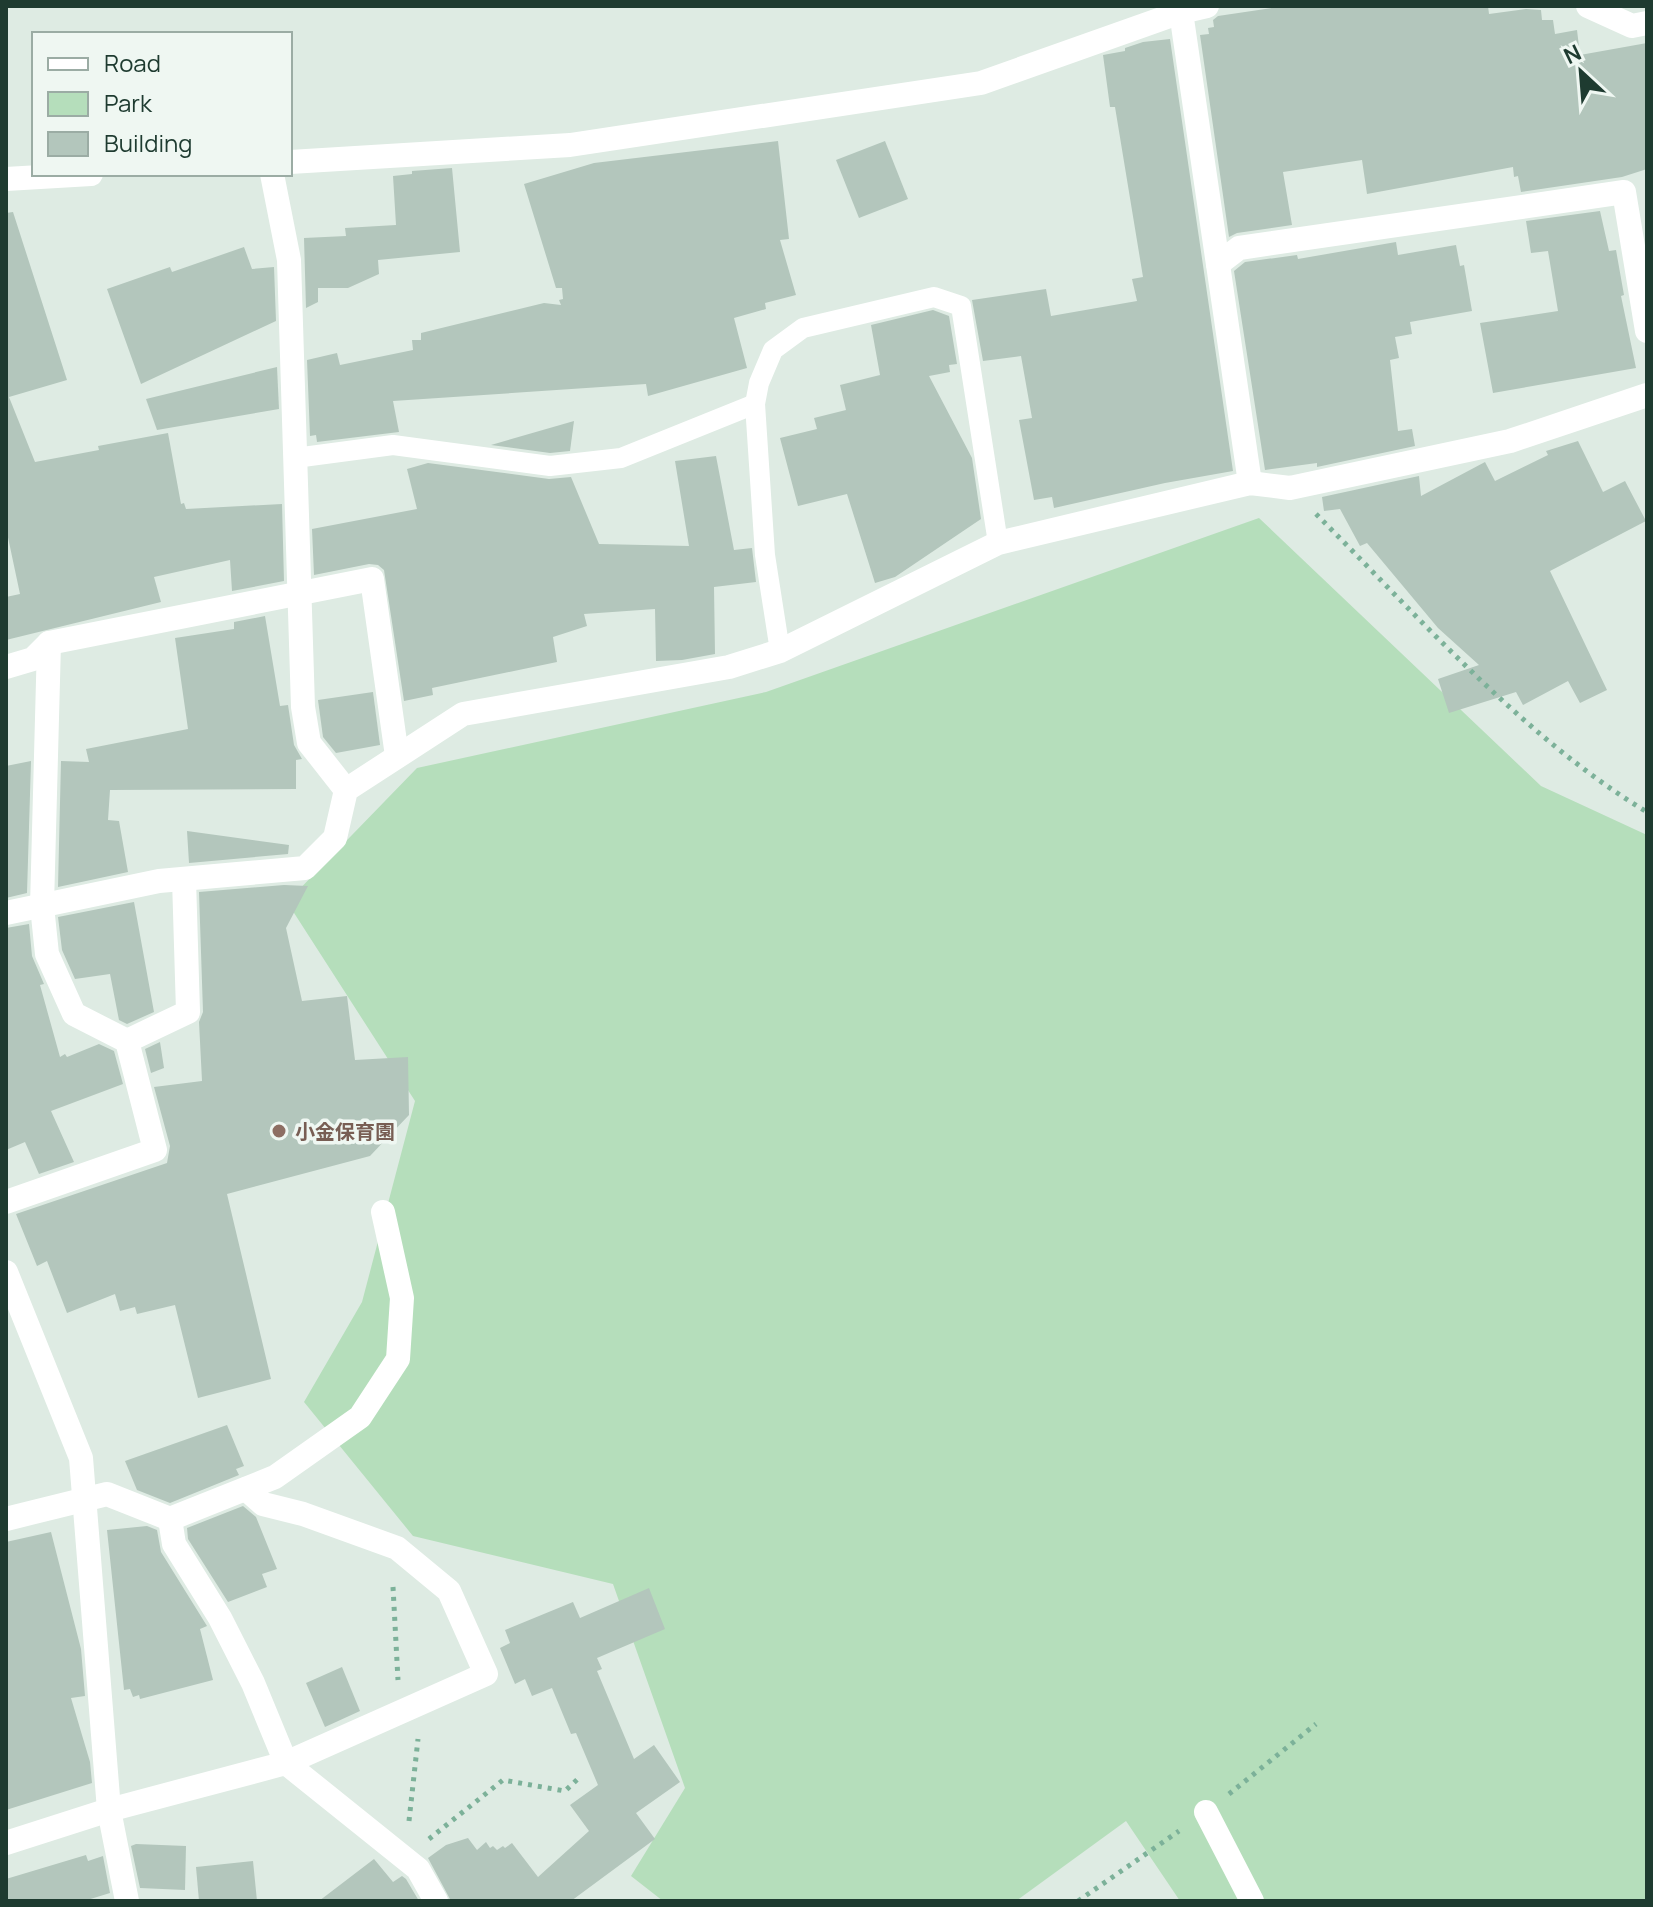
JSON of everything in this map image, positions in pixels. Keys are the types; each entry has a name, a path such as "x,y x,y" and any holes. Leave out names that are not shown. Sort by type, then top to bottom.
{"street":[{"path":"292,162 570,145 981,83 1181,12 1207,6"},
{"path":"1588,6 1632,26 1647,23"},
{"path":"1181,12 1250,483"},
{"path":"6,179 57,176"},
{"path":"272,176 289,260 303,707 309,743 346,790"},
{"path":"1218,264 1239,248 1624,192 1647,331"},
{"path":"6,913 159,881 305,868 335,838 346,790 463,714 729,667 780,651 998,543 1250,483 1290,488 1510,441 1647,395"},
{"path":"6,667 33,659 49,643 372,579 397,756"},
{"path":"6,1202 155,1150 127,1041 74,1014 47,954 42,906 49,643"},
{"path":"127,1041 188,1012 184,879"},
{"path":"6,1519 107,1494 170,1519 275,1477 360,1417 398,1359 402,1298 383,1212"},
{"path":"6,1272 81,1458 109,1810 127,1901"},
{"path":"6,1843 109,1810 286,1763 486,1674 449,1591 397,1548 303,1514 263,1504 246,1489"},
{"path":"170,1519 174,1544 220,1618 253,1683 286,1763 418,1869 436,1901"},
{"path":"1206,1812 1252,1901"}],"lane":[{"path":"780,651 765,555 755,404 759,383 773,350 803,328 934,297 961,306 998,543"},
{"path":"295,458 393,445 550,466 621,458 755,404"}],"path":[{"path":"1290,488 1519,716 1620,796 1647,812"},
{"path":"405,1859 411,1707 393,1584 411,1559"},
{"path":"405,1859 503,1780 565,1791 581,1776"}],"green space":[{"path":"1259,518 1541,786 1647,835 1647,1901 1180,1901 1126,1821 1016,1901 663,1901 631,1876 685,1788 613,1584 413,1536 304,1402 362,1302 415,1101 287,902 417,768 766,692"}],"building":[{"path":"1285,6 1488,6 1489,14 1541,10 1542,20 1553,20 1555,34 1577,30 1580,55 1647,43 1647,169 1622,177 1521,192 1513,167 1367,194 1362,160 1283,172 1292,225 1237,233 1229,237 1200,35 1209,34 1208,28 1214,27 1213,20 1218,16"},
{"path":"1170,39 1233,471 1054,508 1052,497 1034,500 1019,420 1032,418 1021,356 983,361 972,300 1046,289 1051,316 1137,301 1132,279 1143,277 1115,107 1110,107 1103,55 1125,51 1125,48 1143,42"},
{"path":"778,141 789,239 780,240 796,295 765,303 766,309 734,318 747,368 648,396 646,384 393,401 399,432 317,442 316,435 310,436 307,360 337,353 340,365 413,350 412,340 421,340 421,333 544,303 561,305 562,288 556,288 524,184 594,163"},
{"path":"885,141 908,199 859,218 836,160"},
{"path":"452,168 460,252 378,260 379,274 348,288 318,288 318,302 306,308 304,238 346,236 345,228 396,225 393,176 412,174 412,171"},
{"path":"1600,211 1609,251 1616,250 1624,295 1621,296 1636,368 1493,393 1480,323 1558,311 1548,251 1531,253 1526,221"},
{"path":"13,212 67,380 9,397 35,462 168,433 181,504 184,503 186,509 282,504 284,581 232,591 230,560 154,577 161,602 6,640 6,597 20,594 6,528 6,213"},
{"path":"1396,242 1398,255 1456,245 1460,266 1464,265 1472,311 1410,322 1412,334 1395,337 1399,358 1390,360 1398,431 1412,429 1415,446 1317,467 1317,463 1265,470 1234,271 1245,262 1297,255 1298,259"},
{"path":"244,247 252,269 274,267 276,321 141,384 107,289 170,267 172,272"},
{"path":"933,310 949,316 957,364 949,365 950,372 929,376 972,458 981,519 895,577 875,583 847,494 798,506 780,438 817,429 814,418 846,410 840,385 880,375 871,325"},
{"path":"277,367 279,409 157,430 146,399"},
{"path":"574,421 570,451 550,453 491,445"},
{"path":"1578,441 1603,492 1625,481 1646,521 1550,571 1607,690 1580,703 1568,681 1523,705 1516,692 1449,713 1438,679 1479,665 1438,628 1367,543 1360,546 1340,509 1324,511 1322,497 1419,476 1421,496 1485,462 1495,481 1548,455 1546,451"},
{"path":"716,456 734,550 752,548 756,582 714,587 715,654 656,661 655,609 584,614 587,626 553,637 557,662 432,688 433,695 404,701 384,570 378,565 369,564 314,575 312,529 417,509 407,469 428,463 549,479 571,477 599,544 689,546 675,461"},
{"path":"265,616 280,706 288,705 294,745 302,759 296,760 296,789 110,790 108,820 119,821 128,872 58,887 61,761 89,762 86,749 188,729 175,638 234,629 234,622"},
{"path":"373,692 380,745 336,753 323,737 318,700"},
{"path":"31,761 27,893 6,898 6,766"},
{"path":"187,831 289,845 288,854 189,863"},
{"path":"308,886 286,928 302,1001 347,996 355,1060 408,1057 409,1115 370,1156 227,1194 271,1379 198,1398 175,1305 137,1314 135,1307 120,1311 115,1294 67,1313 47,1261 37,1266 16,1214 167,1163 170,1146 154,1087 202,1081 199,892"},
{"path":"134,902 154,1012 127,1024 119,1020 110,974 75,979 62,950 58,917"},
{"path":"29,924 32,956 44,984 40,985 60,1057 99,1044 114,1051 123,1084 51,1111 74,1162 39,1174 25,1142 6,1150 6,928"},
{"path":"160,1042 164,1068 151,1073 145,1049"},
{"path":"227,1425 244,1466 236,1469 239,1475 170,1503 137,1490 125,1461"},
{"path":"243,1506 256,1517 277,1569 262,1574 267,1587 228,1602 188,1539 187,1528"},
{"path":"147,1526 157,1530 161,1552 207,1626 200,1629 213,1680 140,1699 139,1695 133,1697 130,1689 124,1690 107,1530"},
{"path":"51,1532 81,1649 85,1696 71,1698 90,1762 92,1783 6,1810 6,1542"},
{"path":"649,1588 665,1629 597,1658 602,1669 597,1671 634,1759 654,1745 680,1782 636,1813 655,1839 571,1901 451,1901 428,1858 446,1845 468,1838 477,1850 486,1842 490,1848 493,1846 497,1850 512,1843 538,1877 589,1831 570,1805 598,1785 576,1733 571,1734 552,1688 532,1696 525,1679 515,1684 500,1648 510,1643 505,1630 573,1602 580,1618"},
{"path":"342,1667 360,1711 325,1727 306,1683"},
{"path":"131,1846 186,1846 185,1890 140,1888"},
{"path":"86,1855 88,1861 103,1856 110,1893 84,1901 6,1901 6,1879"},
{"path":"374,1859 393,1882 402,1876 406,1879 419,1901 319,1901"},
{"path":"253,1861 257,1901 199,1901 196,1867"}],"place":[{"name":"小金保育園","path":"279,1131"}]}
